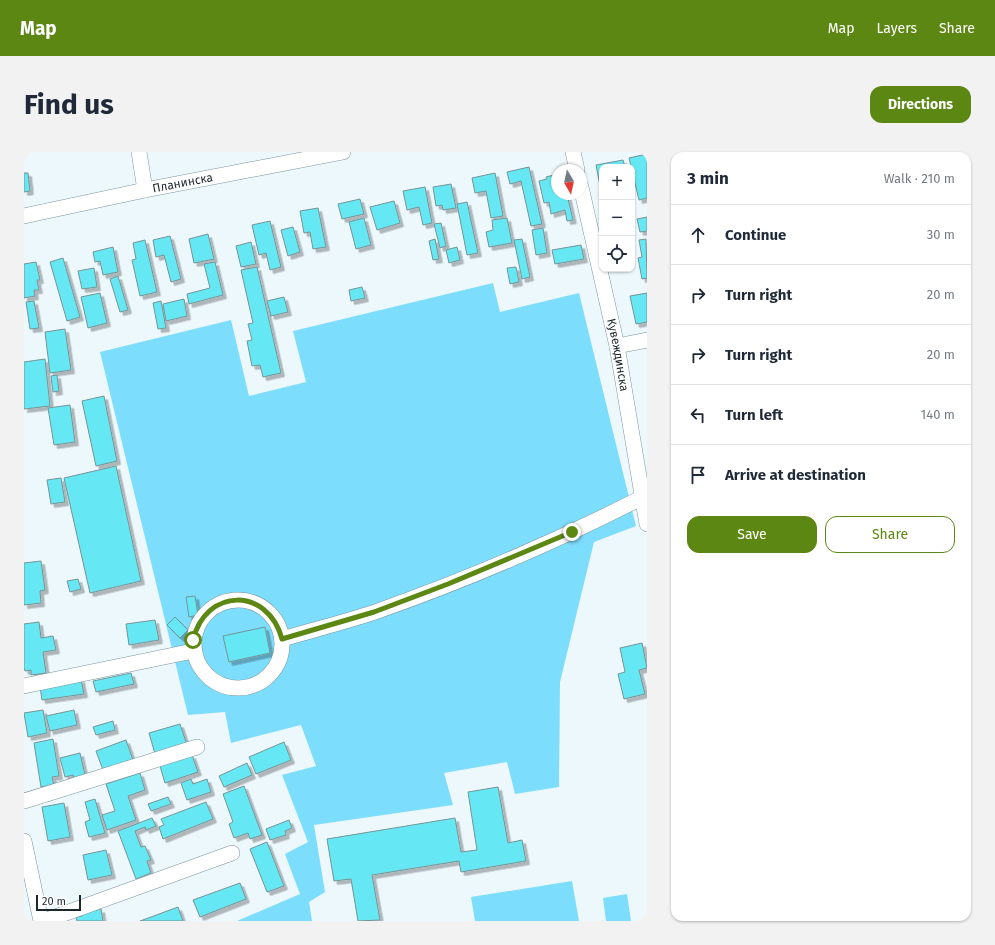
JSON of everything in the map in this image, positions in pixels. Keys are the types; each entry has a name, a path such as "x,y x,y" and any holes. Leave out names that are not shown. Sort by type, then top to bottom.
{"street":[{"path":"139,152 145,190"},
{"name":"Планинска","path":"24,216 145,190 343,152"},
{"path":"573,152 576,164"},
{"name":"Кувеждинска","path":"584,200 617,346 641,498 647,524"},
{"path":"617,346 647,340"},
{"path":"282,639 374,612 448,584 565,535 641,498"},
{"path":"231,600 243,600 254,603 265,609 273,617 279,628 282,639 279,662 273,672 265,680 244,689 232,689 211,680 202,672 193,651 193,640 196,628 202,618 210,610 231,600"},
{"path":"24,686 193,651"},
{"path":"24,801 197,746"},
{"path":"24,841 41,921"},
{"path":"44,921 232,853"}],"shaded area":[{"path":"493,283 500,312 579,293 636,526 594,542 560,682 559,787 515,794 507,762 444,773 453,805 314,825 325,892 309,902 312,921 237,921 300,894 285,854 308,842 282,775 316,766 301,725 231,743 225,712 188,715 100,352 231,320 249,396 306,382 293,331"},
{"path":"572,881 579,921 475,921 471,897"},
{"path":"627,894 631,921 606,921 603,898"}],"building":[{"path":"647,154 647,198 639,200 635,183 635,164 630,164 629,158"},
{"path":"623,160 624,164 601,164"},
{"path":"599,164 599,180 596,165"},
{"path":"529,167 542,224 531,226 521,181 510,184 507,172"},
{"path":"24,173 28,173 30,191 24,192"},
{"path":"495,173 503,216 491,218 486,191 475,193 472,178"},
{"path":"551,176 551,200 568,200 573,220 567,221 565,210 551,214 549,202 544,203 539,181 547,179 546,177"},
{"path":"451,184 456,208 443,210 442,205 436,206 433,187"},
{"path":"425,187 432,223 423,225 419,207 407,210 403,191"},
{"path":"360,199 364,214 342,219 338,204"},
{"path":"394,201 400,223 377,230 370,207"},
{"path":"467,202 478,253 467,255 457,204"},
{"path":"318,208 326,247 313,249 310,232 304,233 300,211"},
{"path":"647,217 647,231 640,232 637,219"},
{"path":"364,218 371,245 356,249 349,222"},
{"path":"507,218 512,243 489,247 486,232 493,230 492,220"},
{"path":"270,221 281,267 270,270 266,253 259,255 252,225"},
{"path":"441,223 446,246 440,248 434,224"},
{"path":"293,227 300,252 288,256 281,230"},
{"path":"543,228 547,253 536,255 532,230"},
{"path":"208,234 214,259 194,263 189,239"},
{"path":"170,236 181,279 171,282 164,255 156,257 153,240"},
{"path":"435,239 439,259 433,260 429,241"},
{"path":"522,239 530,277 522,279 514,240"},
{"path":"646,239 647,278 642,279 638,258 642,257 639,240"},
{"path":"145,240 157,292 140,296 132,260 136,259 133,243"},
{"path":"251,242 256,264 241,267 236,246"},
{"path":"581,245 584,259 555,264 552,250"},
{"path":"113,247 118,272 103,275 100,261 95,262 93,252"},
{"path":"457,247 460,260 449,263 446,250"},
{"path":"63,258 80,317 67,321 50,262"},
{"path":"36,262 40,280 37,280 39,290 34,290 35,296 24,298 24,264"},
{"path":"215,262 223,295 189,304 187,294 210,288 204,264"},
{"path":"257,267 281,373 263,377 260,365 252,366 247,341 252,340 248,324 253,323 241,270"},
{"path":"516,267 519,282 510,284 507,268"},
{"path":"94,268 97,287 82,289 78,271"},
{"path":"118,276 128,310 120,312 110,279"},
{"path":"362,287 365,298 351,301 349,290"},
{"path":"100,293 107,323 88,328 81,297"},
{"path":"647,293 647,322 636,324 630,296"},
{"path":"284,297 288,312 271,316 267,301"},
{"path":"184,299 187,316 166,321 163,304"},
{"path":"34,301 39,328 30,329 26,302"},
{"path":"161,301 166,328 158,329 153,303"},
{"path":"65,329 71,370 50,373 45,332"},
{"path":"45,359 50,406 24,409 24,362"},
{"path":"57,375 59,391 53,392 51,376"},
{"path":"104,396 117,461 96,466 82,401"},
{"path":"70,405 75,442 54,445 48,408"},
{"path":"116,466 141,581 90,593 64,478"},
{"path":"61,478 65,502 51,504 47,480"},
{"path":"41,561 45,590 40,591 41,603 24,605 24,563"},
{"path":"78,579 81,589 70,592 67,581"},
{"path":"195,596 198,615 189,617 186,597"},
{"path":"175,617 188,630 180,638 167,625"},
{"path":"155,620 159,640 129,645 126,624"},
{"path":"39,622 41,638 53,636 56,650 43,652 46,673 31,675 31,670 25,671 24,668 24,624"},
{"path":"265,627 270,653 229,662 223,636"},
{"path":"642,643 647,668 639,670 645,694 624,699 618,674 625,672 620,648"},
{"path":"131,673 134,684 96,692 93,681"},
{"path":"81,679 84,694 42,700 40,687"},
{"path":"43,710 47,733 28,737 24,713"},
{"path":"74,710 77,725 50,731 46,716"},
{"path":"113,721 115,730 96,735 93,727"},
{"path":"180,724 187,745 155,754 149,733"},
{"path":"53,739 59,776 52,777 54,785 41,787 34,743"},
{"path":"126,740 133,760 103,770 96,751"},
{"path":"284,742 291,760 256,774 249,757"},
{"path":"80,753 85,775 74,778 73,775 65,777 60,758"},
{"path":"192,755 198,772 165,783 160,766"},
{"path":"247,763 252,775 224,787 219,776"},
{"path":"140,773 145,790 128,796 136,820 107,830 102,815 115,811 106,784"},
{"path":"191,779 193,784 207,779 211,792 187,800 181,783"},
{"path":"244,786 262,835 250,839 248,833 234,838 229,824 233,822 223,794"},
{"path":"498,787 508,843 522,840 526,861 461,872 459,861 372,875 380,920 358,921 351,879 334,881 327,839 455,818 461,852 477,850 468,792"},
{"path":"168,797 171,804 151,811 148,804"},
{"path":"95,799 105,833 89,837 85,822 90,820 85,802"},
{"path":"206,802 213,819 163,839 159,827 164,825 161,819"},
{"path":"64,803 70,837 48,841 42,807"},
{"path":"152,818 156,826 146,830 145,827 135,831 141,847 145,846 151,860 147,861 151,873 136,879 118,831"},
{"path":"289,820 292,828 285,831 286,835 270,840 266,829"},
{"path":"267,842 284,886 267,892 250,849"},
{"path":"106,850 112,875 88,880 83,855"},
{"path":"240,883 246,899 200,917 193,900"},
{"path":"178,907 183,921 140,921 170,910"},
{"path":"101,909 103,921 77,921 76,917 82,916 82,913"}],"route":[{"path":"193,640 196,628 202,618 210,610 231,600 243,600 254,603 265,609 273,617 279,628 282,639 374,612 448,584 572,532"}]}
